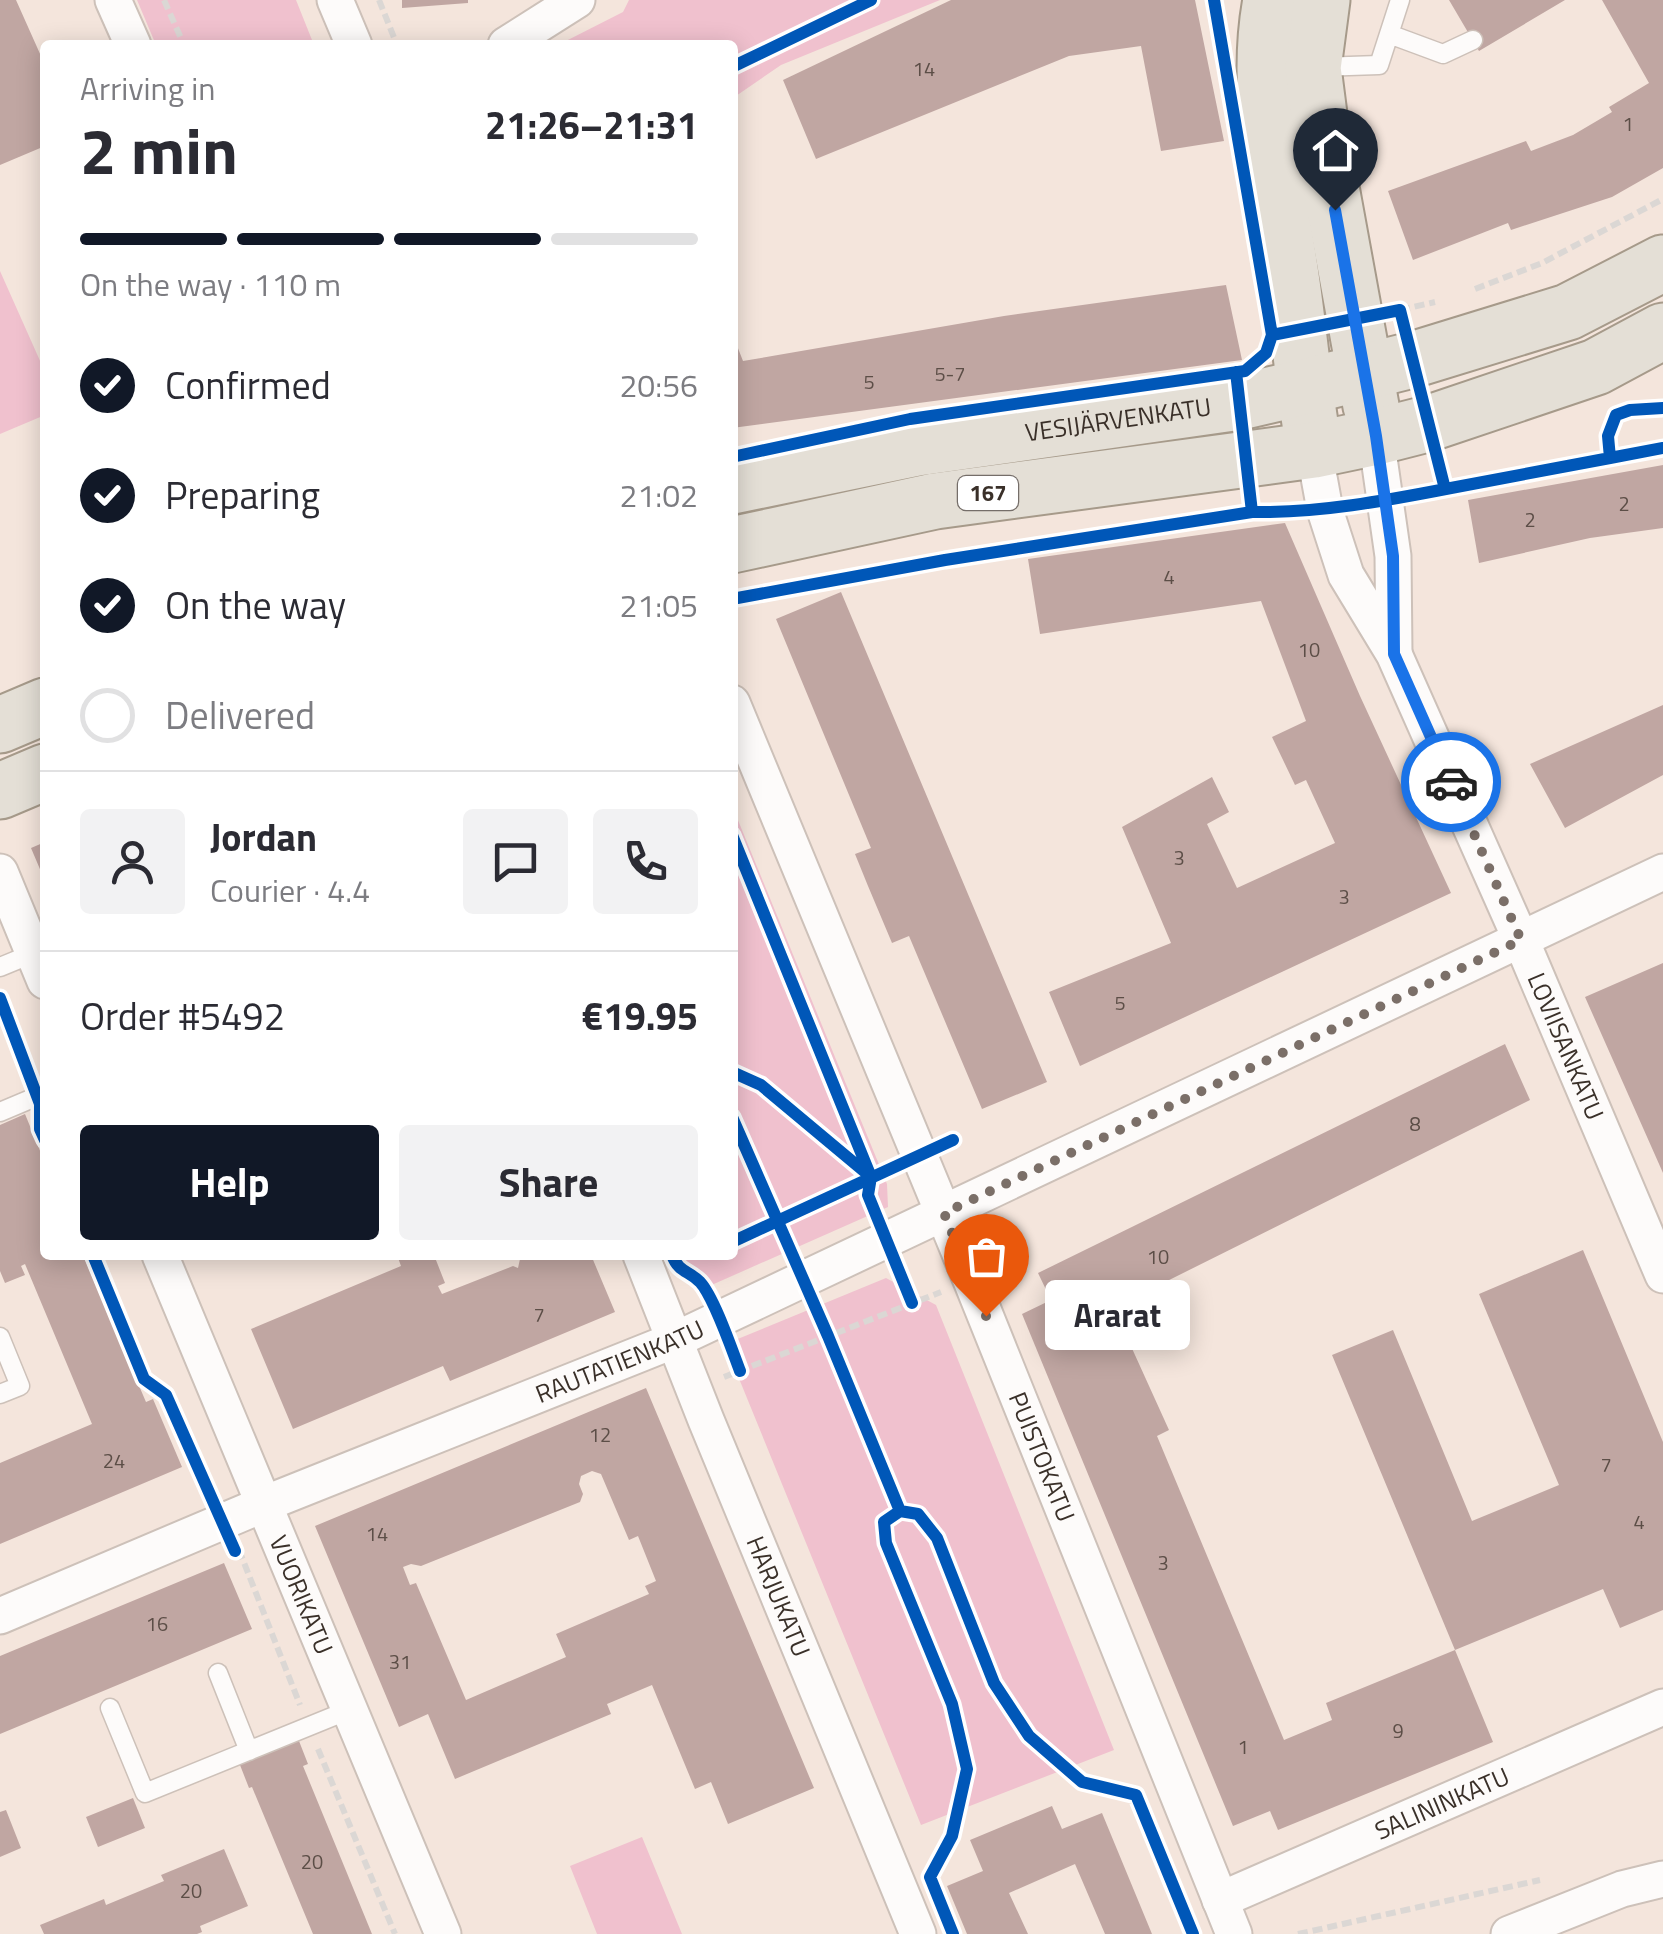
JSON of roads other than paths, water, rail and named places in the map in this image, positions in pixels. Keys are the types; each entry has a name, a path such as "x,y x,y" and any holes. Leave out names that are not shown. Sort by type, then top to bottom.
{"main road":[{"name":"LOVIISANKATU","path":"1271,0 1266,23 1322,138 1383,341 1376,436"},
{"name":"LOVIISANKATU","path":"1314,450 1272,151 1288,69 1322,0"},
{"name":"VESIJÄRVENKATU","path":"738,485 917,448 1240,402 1304,387 1383,341 1568,312 1663,263"},
{"name":"167","path":"738,544 936,501 1314,450 1376,436 1427,424 1596,368 1663,331"},
{"path":"0,791 40,774"}],"street":[{"path":"113,0 132,40"},
{"path":"335,0 352,40"},
{"path":"514,40 578,0"},
{"name":"LOVIISANKATU","path":"1376,436 1393,556 1394,654"},
{"name":"LOVIISANKATU","path":"1314,450 1325,510 1346,575 1394,654 1663,1275"},
{"name":"PUISTOKATU","path":"738,717 944,1213 956,1285 1234,1934"},
{"path":"0,872 39,967"},
{"name":"RAUTATIENKATU","path":"0,1616 228,1537 264,1504 720,1320 1663,872"},
{"name":"VUORIKATU","path":"162,1260 442,1934"},
{"name":"HARJUKATU","path":"643,1260 918,1934"},
{"name":"SALININKATU","path":"1220,1900 1663,1708"},
{"path":"1509,1934 1622,1890 1663,1879"}],"lane":[{"path":"1288,69 1379,65 1400,0"},
{"path":"1389,34 1443,54 1472,40"},
{"path":"0,968 39,967"},
{"path":"0,1112 40,1096"},
{"path":"0,1337 20,1386 0,1394"},
{"path":"218,1673 249,1751"},
{"path":"110,1708 145,1793 350,1710"}],"place":[{"name":"Ararat","path":"986,1316"}]}
